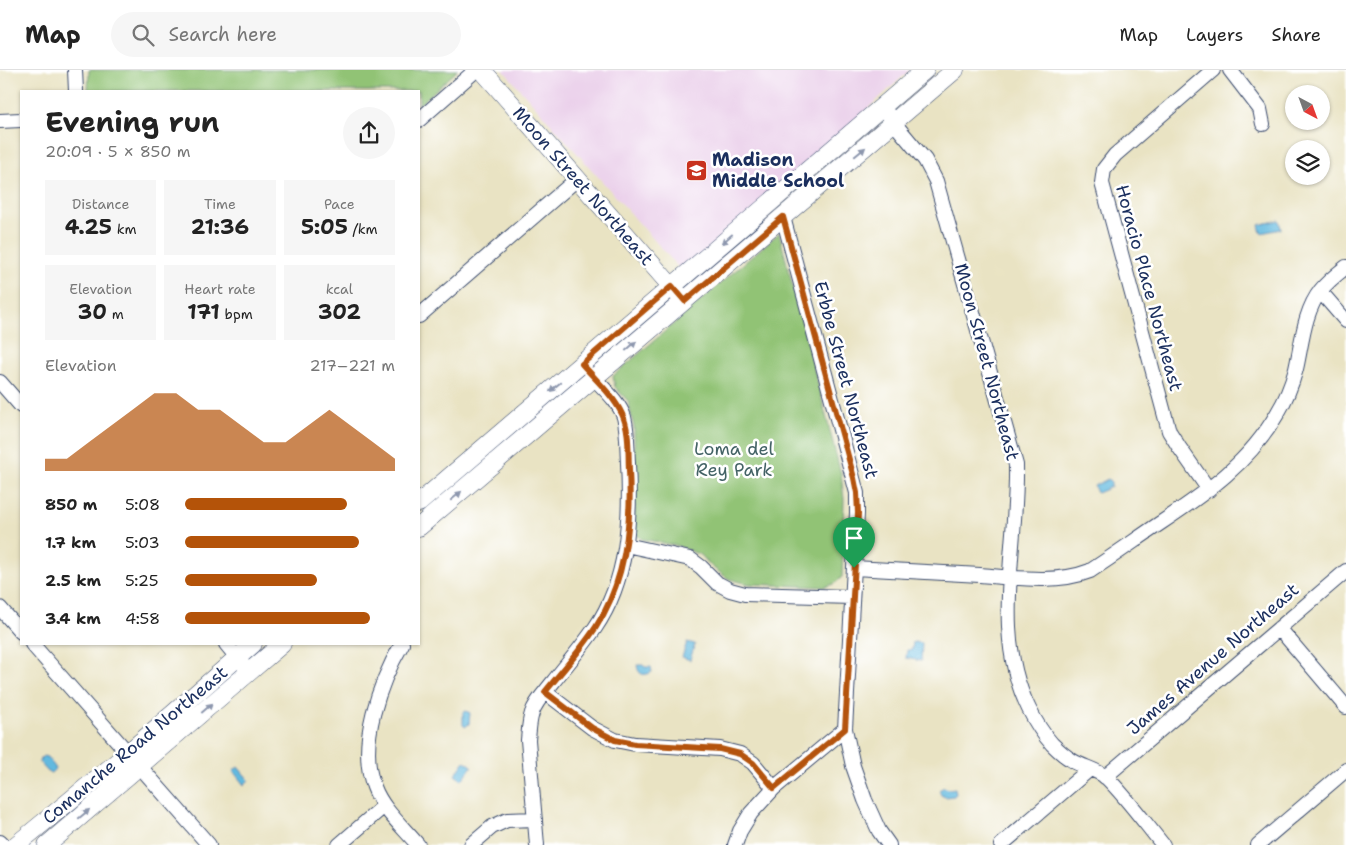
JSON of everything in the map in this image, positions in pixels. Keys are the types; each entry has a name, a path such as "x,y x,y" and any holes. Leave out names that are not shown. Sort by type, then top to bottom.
{"street":[{"path":"75,70 76,90"},
{"path":"420,119 476,70"},
{"name":"Moon Street Northeast","path":"482,70 685,301"},
{"path":"420,502 925,70"},
{"path":"420,526 955,70"},
{"name":"Horacio Place Northeast","path":"1209,490 1178,447 1163,414 1102,183 1104,169 1115,155 1214,70"},
{"path":"1230,70 1260,109 1263,124"},
{"name":"Moon Street Northeast","path":"883,106 894,123 924,160 936,181 1016,465 1010,577 1010,636 1013,665 1022,695 1034,720 1051,743 1072,760 1106,777 1163,845"},
{"path":"0,121 20,120"},
{"path":"420,315 577,179"},
{"name":"Erbbe Street Northeast","path":"783,217 856,485 858,513 845,729 853,766 865,800 879,831 889,845"},
{"path":"854,568 1060,579 1076,577 1090,571 1209,490 1247,456 1278,414 1288,394 1306,322 1320,291 1346,267"},
{"path":"1320,291 1346,321"},
{"path":"536,845 528,740 532,711 596,627 610,602 619,576 626,546 630,503 626,429 623,416 616,402 582,364"},
{"path":"0,382 20,405"},
{"path":"626,546 690,560 701,566 717,583 730,590 745,594 852,597"},
{"name":"James Avenue Northeast","path":"1106,777 1346,571"},
{"path":"0,608 20,631"},
{"path":"1279,628 1346,707"},
{"path":"33,645 208,845"},
{"name":"Comanche Road Northeast","path":"46,845 134,760 232,650 250,645"},
{"name":"Comanche Road Northeast","path":"16,845 134,760 249,672 281,645"},
{"path":"401,645 389,666 378,695 370,729 369,765 374,787 384,806 418,845"},
{"path":"232,650 249,672"},
{"path":"545,692 592,728 615,740 635,744 720,749 740,754 753,763 774,788"},
{"path":"735,845 740,831 751,813 774,788 845,729"},
{"path":"1001,845 1090,769"},
{"path":"1258,845 1346,770"},
{"path":"339,845 384,806"},
{"path":"471,845 492,827 507,820 535,819"},
{"path":"33,831 46,845"},
{"path":"0,842 3,845"}],"shaded area":[{"name":"Madison Middle School","path":"503,70 910,70 672,287 680,269"}],"green space":[{"path":"89,70 458,70 420,104 420,90 88,90"},
{"name":"Loma del Rey Park","path":"779,233 841,474 844,499 842,577 834,584 824,587 749,584 729,579 712,567 701,555 678,546 642,539 637,535 635,530 634,427 628,401 615,387 613,376"}],"water":[{"path":"1279,220 1281,229 1261,233 1259,225"},
{"path":"1108,479 1111,482 1111,487 1097,493 1094,486"},
{"path":"687,642 695,644 690,660 682,657"},
{"path":"913,642 922,643 921,661 906,658 907,650 912,650"},
{"path":"637,665 651,667 652,672 641,674 638,671"},
{"path":"466,711 470,713 469,724 465,727 463,725 463,713"},
{"path":"43,756 47,757 55,767 51,773 40,763 40,759"},
{"path":"465,761 472,766 462,780 455,775"},
{"path":"238,767 249,780 244,785 233,771"},
{"path":"944,787 948,789 955,788 956,794 945,797 941,795 939,790"}],"place":[{"name":"Madison Middle School","path":"696,170"}],"route":[{"path":"783,217 854,478 858,513 854,568 845,729 774,788 753,763 740,754 720,749 635,744 615,740 592,728 570,713 545,692 596,627 610,602 619,576 626,546 630,503 626,429 623,416 616,402 582,364 672,286 685,301 783,217"}]}
